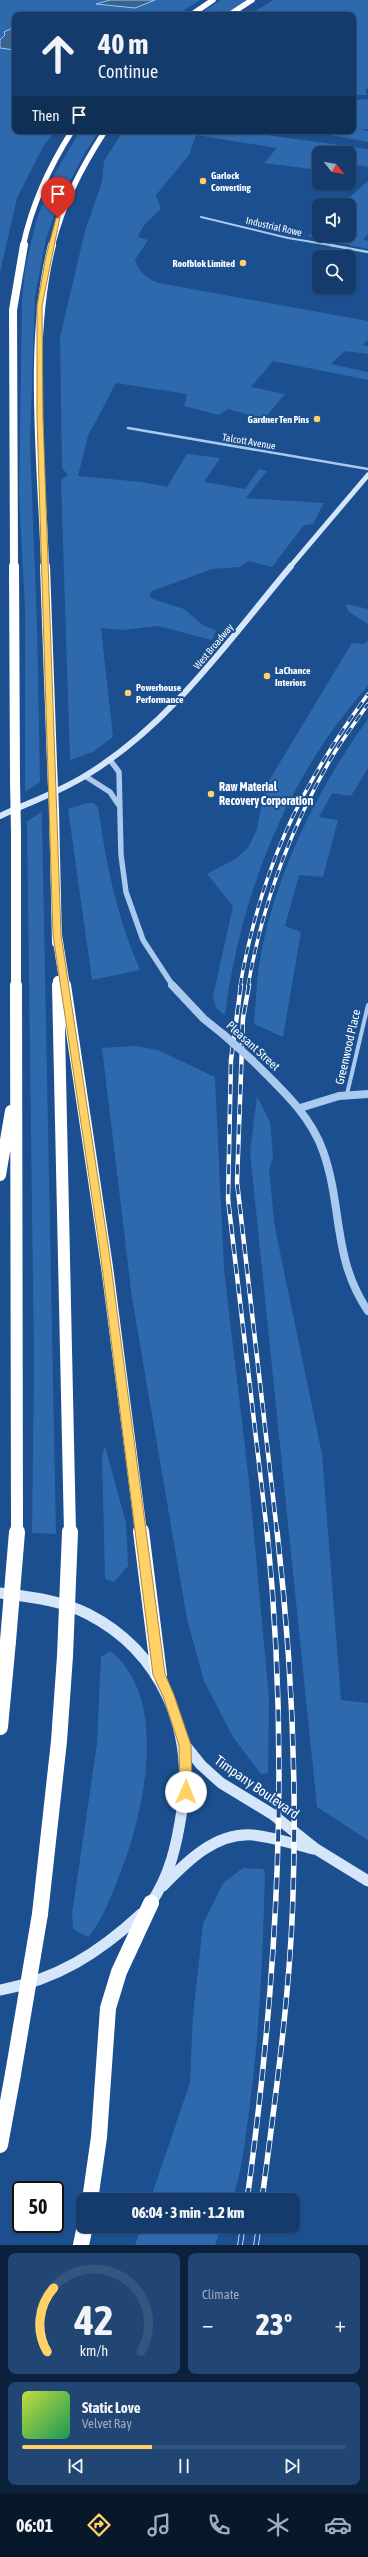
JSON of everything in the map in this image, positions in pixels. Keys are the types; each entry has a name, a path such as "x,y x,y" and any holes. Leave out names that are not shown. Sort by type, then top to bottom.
{"highway":[{"path":"195,12 213,0"},
{"path":"234,12 252,0"},
{"path":"0,1727 17,1532 17,1079 13,310 22,242 33,207 53,161 70,134"},
{"path":"0,2145 40,1914 59,1742 65,1656 70,1532 54,811 40,418 40,306 48,256 58,218 77,175 103,134"},
{"path":"57,935 105,1251 159,1675"},
{"path":"0,1175 17,1079"},
{"path":"91,2193 99,2136 108,2008 119,1972 151,1903"},
{"path":"81,2245 84,2233"}],"main road":[{"name":"West Broadway","path":"0,816 85,776 110,760 169,711 368,475"},
{"path":"0,1593 31,1595 53,1600 96,1616 120,1634 159,1675 171,1702 185,1745 185,1804 177,1842 161,1888 151,1903 123,1932 75,1966 56,1976 0,1990"},
{"name":"Timpany Boulevard","path":"185,1745 212,1777 272,1814 316,1849 368,1881"},
{"name":"Timpany Boulevard","path":"161,1888 196,1856 224,1840 251,1835 316,1849"}],"street":[{"name":"Industrial Rowe","path":"201,217 288,238 368,252"},
{"name":"Talcott Avenue","path":"128,428 368,469"},
{"name":"Pleasant Street","path":"110,760 118,772 123,868 131,907 144,943 174,990 195,1011 224,1034 252,1060 300,1108 322,1150 345,1264 356,1291 368,1311"},
{"path":"85,776 110,792 119,805"},
{"name":"Greenwood Place","path":"347,1094 368,1005"},
{"path":"300,1108 347,1094 368,1094"}],"shaded area":[{"path":"0,0 200,0 181,12 12,12 12,134 53,134 43,147 17,198 0,273"},
{"path":"110,0 155,0 135,8 96,4"},
{"path":"221,0 248,0 230,12 203,12"},
{"path":"274,0 368,0 368,88 365,90 367,95 356,95 356,12 253,12"},
{"path":"12,28 12,50 0,48 0,40 5,35 4,32"},
{"path":"368,99 368,129 361,129 368,131 368,142 325,134 356,134 356,100"},
{"path":"78,134 97,134 83,156 57,207 46,239 35,296 30,444 37,624 40,782 25,792 25,609 19,492 22,301 25,269 36,221 54,175"},
{"path":"121,134 260,134 346,146 312,146 312,169 264,163 277,148 196,135 189,155 156,195 161,209 142,228 138,237 148,240 135,260 144,274 159,283 368,321 368,340 362,345 368,346 368,354 345,351 331,364 368,372 368,380 273,361 251,387 285,394 264,419 228,409 219,415 184,406 187,394 116,383 88,436 78,476 142,482 167,487 187,454 220,458 204,482 245,489 259,469 267,471 246,498 324,503 313,524 304,525 272,567 249,561 240,567 212,569 152,591 149,596 153,599 184,609 204,626 216,630 212,640 158,626 121,630 101,628 113,737 93,752 70,760 61,480 68,475 62,468 60,337 85,231 102,182 104,161"},
{"path":"356,147 368,149 368,167 356,165"},
{"path":"368,181 368,234 363,239 368,241 368,249 336,242 356,242 356,198 349,198"},
{"path":"346,604 368,609 368,624 348,611"},
{"path":"368,640 368,686 339,721 291,798 255,882 242,926 232,970 225,1015 216,1008 213,996 233,906 207,874 235,859 248,848 257,829 265,787 352,643 364,644"},
{"path":"368,719 368,768 351,796 332,793 319,817 338,820 323,877 299,875 285,926 301,932 283,1037 254,1024 258,973 266,933 275,900 299,836 331,776"},
{"path":"87,803 94,803 98,807 113,890 140,970 92,980 68,809"},
{"path":"42,812 56,1534 32,1533 34,1363 27,821"},
{"path":"136,1046 158,1050 215,1077 224,1270 249,1481 269,1698 268,1773 261,1774 233,1737 204,1681 187,1619 132,1298 102,1048"},
{"path":"257,1096 270,1122 273,1156 269,1171 275,1228 322,1454 341,1700 368,1703 368,1840 317,1807 250,1152"},
{"path":"105,1446 126,1523 128,1566 114,1582 105,1579 102,1456"},
{"path":"110,1651 129,1673 141,1700 146,1731 146,1764 142,1797 125,1860 104,1913 88,1937 73,1929 72,1914 97,1744 101,1657"},
{"path":"243,1868 263,1869 265,1872 262,1962 256,2052 241,2167 234,2193 152,2193 190,2083 193,2016 203,1924 223,1883"},
{"path":"139,2233 219,2233 215,2245 135,2245"}],"railway":[{"path":"240,986 259,905 271,868 286,832 302,798 321,764 343,729 368,694"},
{"path":"248,986 269,898 289,843 301,815 329,762 368,704"},
{"path":"241,985 231,1060 228,1199 267,1532"},
{"path":"249,985 243,1018 237,1182 277,1532"},
{"path":"248,2193 258,2116 266,2033 273,1949 277,1866 279,1782 278,1699 274,1615 267,1531"},
{"path":"263,2193 277,2086 289,1971 294,1849 292,1713 286,1622 277,1531"},
{"path":"240,2245 242,2233"},
{"path":"256,2245 258,2233"}],"place":[{"name":"Garlock Converting","path":"203,181"},
{"name":"Roofblok Limited","path":"243,263"},
{"name":"Gardner Ten Pins","path":"317,419"},
{"name":"LaChance Interiors","path":"267,676"},
{"name":"Powerhouse Performance","path":"128,693"},
{"name":"Raw Material Recovery Corporation","path":"211,794"}],"route":[{"path":"58,218 48,256 40,306 40,418 57,935 105,1251 159,1675 179,1723 185,1745 186,1792"}]}
